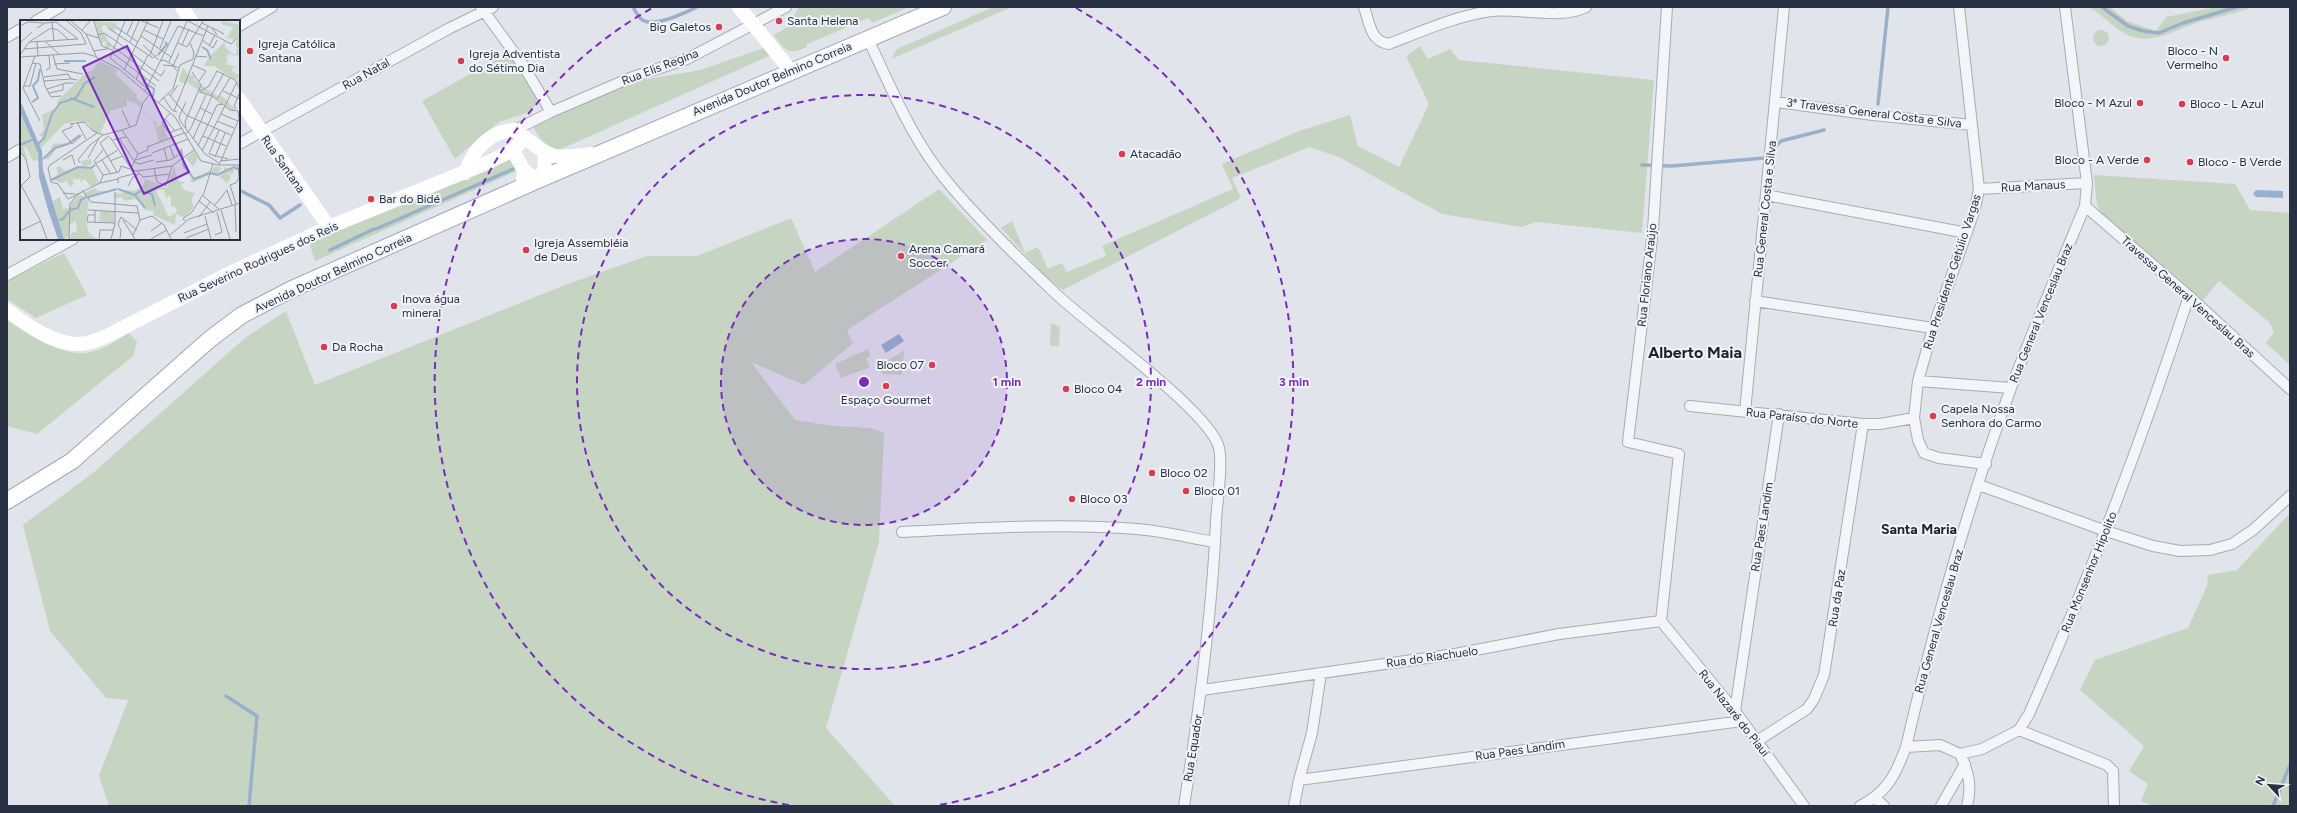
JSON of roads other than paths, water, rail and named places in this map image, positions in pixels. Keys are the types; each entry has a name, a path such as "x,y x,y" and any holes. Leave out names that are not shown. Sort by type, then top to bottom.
{"main road":[{"name":"Avenida Doutor Belmino Correia","path":"7,501 33,487 72,461 210,339 242,315 292,289 524,179 538,180 943,7"}],"street":[{"path":"38,20 60,7"},
{"path":"182,7 190,20"},
{"path":"240,25 272,7"},
{"path":"738,7 791,71"},
{"name":"Rua Elis Regina","path":"520,134 531,122 551,112 630,78 687,58 739,33 752,23 786,7"},
{"path":"1364,7 1375,38 1380,42 1389,44 1466,16 1493,11 1564,12 1580,10 1586,7"},
{"name":"Rua Floriano Araújo","path":"1661,622 1678,454 1628,442 1653,230 1667,7"},
{"name":"Rua General Costa e Silva","path":"1745,412 1755,301 1771,161 1784,7"},
{"name":"Rua Presidente Getúlio Vargas","path":"1959,7 1979,189 1967,233 1933,328 1918,381 1914,418 1920,444 1924,453 1939,458 1986,464"},
{"name":"Rua General Venceslau Braz","path":"1860,806 1875,798 1897,770 1906,747 1938,618 2011,388 2085,206 2087,183 2065,7"},
{"path":"486,8 551,112"},
{"name":"Rua Natal","path":"240,143 486,8"},
{"path":"7,38 20,30"},
{"name":"Rua Equador","path":"868,39 910,129 928,159 951,187 1056,294 1189,407 1213,435 1219,447 1220,458 1215,542 1202,690 1184,806"},
{"name":"Rua Santana","path":"240,101 260,132 329,227"},
{"name":"3ª Travessa General Costa e Silva","path":"1776,102 1873,115 1972,125"},
{"path":"465,173 470,158 487,140 497,134 520,134 544,152 545,169 538,180"},
{"name":"Rua Severino Rodrigues dos Reis","path":"7,310 27,326 62,342 77,344 91,342 107,336 230,273 329,227 465,173 513,150 520,134"},
{"path":"7,157 20,150"},
{"path":"513,150 524,179"},
{"name":"Avenida Doutor Belmino Correia","path":"544,152 551,156 565,158 602,152"},
{"name":"Rua Manaus","path":"1979,189 2087,183"},
{"path":"1766,195 1967,233"},
{"name":"Travessa General Venceslau Bras","path":"2085,206 2189,296 2290,389"},
{"path":"7,275 71,240"},
{"name":"Rua Monsenhor Hipolito","path":"2019,730 2029,714 2046,677 2106,531 2146,425 2189,296"},
{"path":"1755,301 1933,328"},
{"path":"1918,381 2011,388"},
{"name":"Rua Paraíso do Norte","path":"1690,406 1779,414 1863,424 1880,424 1914,418"},
{"name":"Rua Paes Landim","path":"1734,711 1779,414"},
{"name":"Rua da Paz","path":"1757,741 1807,709 1817,693 1824,675 1863,424"},
{"path":"1979,485 2106,531 2153,546 2180,551 2210,550 2232,544 2253,530 2290,496"},
{"path":"902,532 1027,526 1089,526 1139,529 1215,542"},
{"name":"Rua do Riachuelo","path":"1202,690 1455,654 1559,634 1661,622"},
{"name":"Rua Nazaré do Piauí","path":"1661,622 1742,721 1804,806"},
{"path":"1294,806 1299,780 1312,733 1321,673"},
{"name":"Rua Paes Landim","path":"1299,780 1742,721"},
{"path":"1941,806 1963,759 2019,730 2107,765 2113,771 2114,806"},
{"path":"1906,747 1940,745 1963,759 1970,782 1968,806"},
{"path":"1875,798 1884,806"}],"water":[{"path":"2256,190 2283,191 2283,198 2256,197 2253,194"},
{"path":"899,334 904,341 886,353 881,345"}],"waterway":[{"path":"633,7 640,18 645,21 652,22 668,19 697,7"},
{"path":"1878,104 1888,7"},
{"path":"2102,7 2128,26 2143,31 2159,33 2183,23 2237,7"},
{"path":"1773,149 1781,141 1824,130"},
{"path":"1642,165 1672,166 1764,158 1767,155"},
{"path":"376,229 513,169"},
{"path":"240,190 269,205 280,218 300,205"},
{"path":"330,250 374,229"},
{"path":"226,696 257,716 249,806"},
{"path":"2273,806 2290,765"}],"place":[{"name":"Santa Helena","path":"779,21"},
{"name":"Big Galetos","path":"719,27"},
{"name":"Igreja Católica Santana","path":"250,51"},
{"name":"Bloco - N Vermelho","path":"2226,58"},
{"name":"Igreja Adventista do Sétimo Dia","path":"461,61"},
{"name":"Bloco - M Azul","path":"2140,103"},
{"name":"Bloco - L Azul","path":"2182,104"},
{"name":"Atacadão","path":"1122,154"},
{"name":"Bloco - A Verde","path":"2147,160"},
{"name":"Bloco - B Verde","path":"2190,162"},
{"name":"Bar do Bidé","path":"371,199"},
{"name":"Igreja Assembléia de Deus","path":"526,250"},
{"name":"Arena Camará Soccer","path":"901,256"},
{"name":"Inova água mineral","path":"394,306"},
{"name":"Da Rocha","path":"324,347"},
{"name":"Bloco 07","path":"932,365"},
{"name":"Espaço Gourmet","path":"886,386"},
{"name":"Bloco 04","path":"1066,389"},
{"name":"Capela Nossa Senhora do Carmo","path":"1933,416"},
{"name":"Bloco 02","path":"1152,473"},
{"name":"Bloco 01","path":"1186,491"},
{"name":"Bloco 03","path":"1072,499"}],"district":[{"name":"Alberto Maia","path":"1695,352"},
{"name":"Santa Maria","path":"1919,529"}]}
